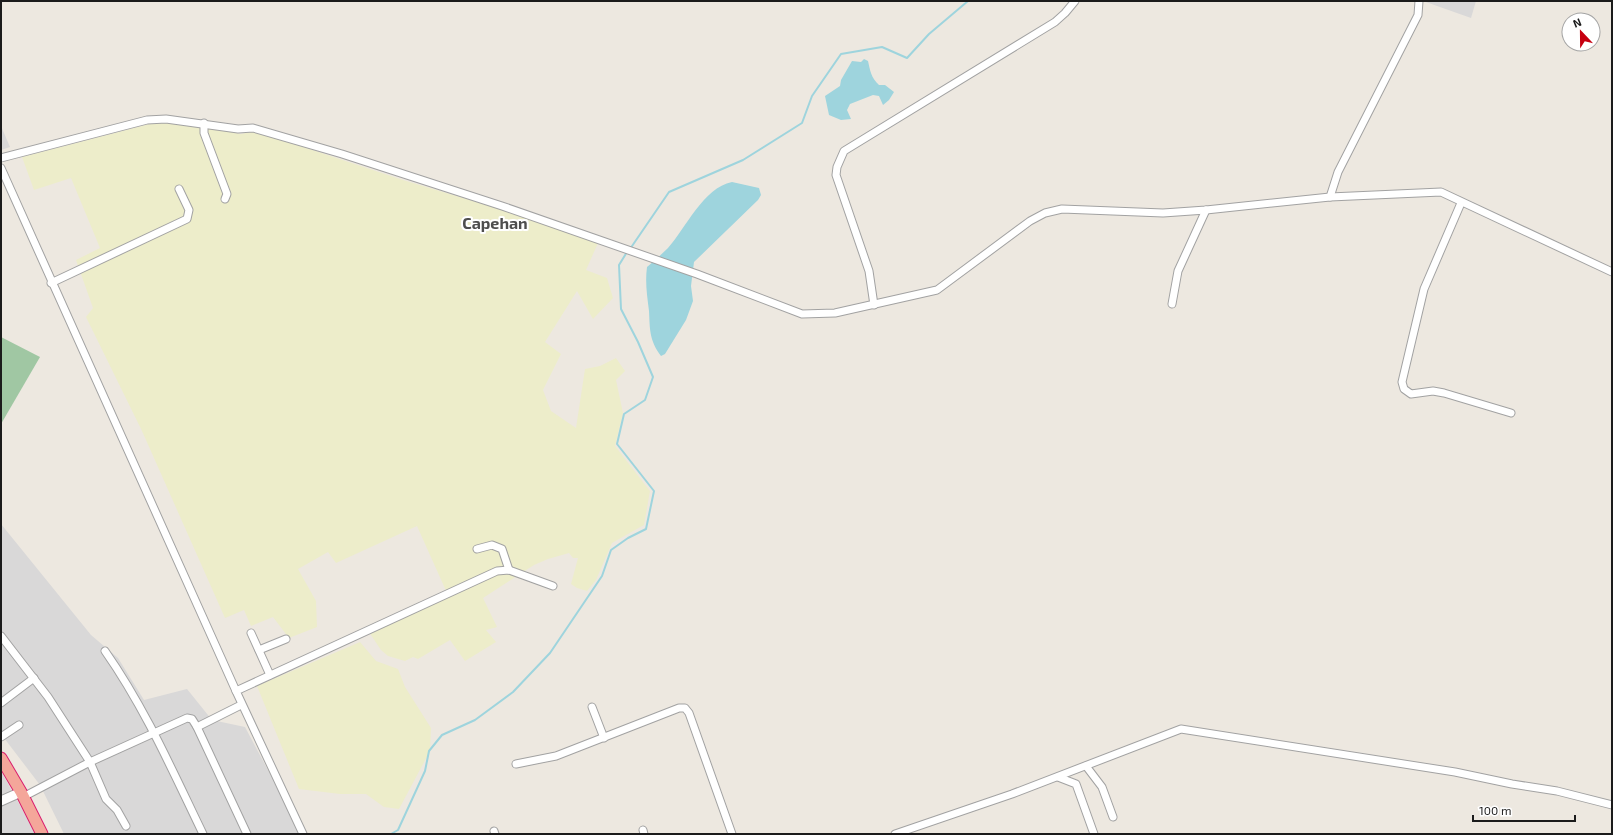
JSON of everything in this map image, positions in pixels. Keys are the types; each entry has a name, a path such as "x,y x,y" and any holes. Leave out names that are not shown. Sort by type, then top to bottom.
{"highway":[{"path":"1,758 22,794 42,834"}],"street":[{"path":"874,305 869,271 836,175 837,167 844,151 1055,22 1075,1"},
{"path":"1330,197 1338,172 1418,15 1419,1"},
{"path":"1,158 147,120 166,119 204,123 238,129 253,128 342,154 502,206 697,274 802,314 835,314 937,290 1030,220 1045,213 1062,209 1154,213 1206,210 1330,197 1441,192 1447,193 1461,202 1612,272"},
{"path":"204,123 204,133 227,194 225,199"},
{"path":"1,168 51,283 170,543 241,705 276,774 302,834"},
{"path":"51,283 187,219 189,210 179,189"},
{"path":"1461,202 1424,289 1402,377 1403,386 1407,392 1411,394 1433,391 1444,393 1511,413"},
{"path":"1172,304 1178,270 1206,210"},
{"path":"477,549 492,545 502,549 509,570"},
{"path":"236,692 497,571 509,570 553,586"},
{"path":"251,633 270,676"},
{"path":"1,636 48,697 90,762 106,799 117,810 126,826"},
{"path":"259,650 286,639"},
{"path":"105,651 127,684 154,732 203,834"},
{"path":"1,702 34,678"},
{"path":"197,727 241,705"},
{"path":"592,707 604,738"},
{"path":"516,764 556,756 679,708 685,708 689,713 732,834"},
{"path":"1,802 22,794 154,732 189,718 193,720 197,727 246,834"},
{"path":"1,737 19,725"},
{"path":"895,834 1058,777 1177,730 1185,729 1455,772 1512,784 1557,791 1612,805"},
{"path":"1086,766 1102,787 1113,817"},
{"path":"1076,769 1076,784 1094,834"},
{"path":"1058,777 1076,784"}],"shaded area":[{"path":"1423,1 1476,1 1471,18"},
{"path":"1,126 10,147 1,150"},
{"path":"1,524 91,635 118,658 144,700 187,689 212,720 245,727 302,834 64,834 40,785 1,734"},
{"path":"1,771 36,834 1,834"}],"green space":[{"path":"161,121 204,126 241,134 255,131 403,180 537,220 598,243 586,270 607,278 613,298 593,319 577,291 545,342 561,354 543,390 551,411 576,428 585,369 600,366 616,358 625,371 616,380 623,413 615,446 650,491 644,525 612,543 596,580 587,591 577,588 571,584 578,558 573,558 569,553 548,559 534,565 483,598 497,627 486,630 496,642 465,661 450,640 418,659 413,657 405,661 388,656 381,650 369,632 447,593 417,526 336,563 328,552 298,569 316,601 317,627 289,638 273,617 251,626 244,610 225,618 142,431 86,317 93,308 76,260 100,248 71,178 34,190 22,157"},
{"path":"1,337 40,357 1,424"},
{"path":"360,642 376,661 398,669 405,687 431,728 430,751 399,809 384,807 366,794 340,794 299,789 257,686"}],"water":[{"path":"864,59 868,61 874,80 879,85 885,85 894,92 889,100 883,105 879,96 873,95 850,104 847,110 851,119 841,120 829,115 825,96 840,86 841,80 852,61 861,62"},
{"path":"732,182 759,188 761,195 758,200 694,262 691,286 693,301 686,320 665,354 661,356 654,345 651,334 646,289 647,267 675,240 696,210 712,192"}],"waterway":[{"path":"630,249 669,192 743,160 802,123 812,96 841,54 882,47 907,58 929,34 968,1"},
{"path":"391,834 398,830 425,771 429,751 442,735 475,720 513,692 550,653 602,576 611,550 628,538 646,529 654,491 617,444 624,414 645,400 653,377 638,342 621,309 619,265 627,252"}],"district":[{"name":"Capehan","path":"495,222"}]}
